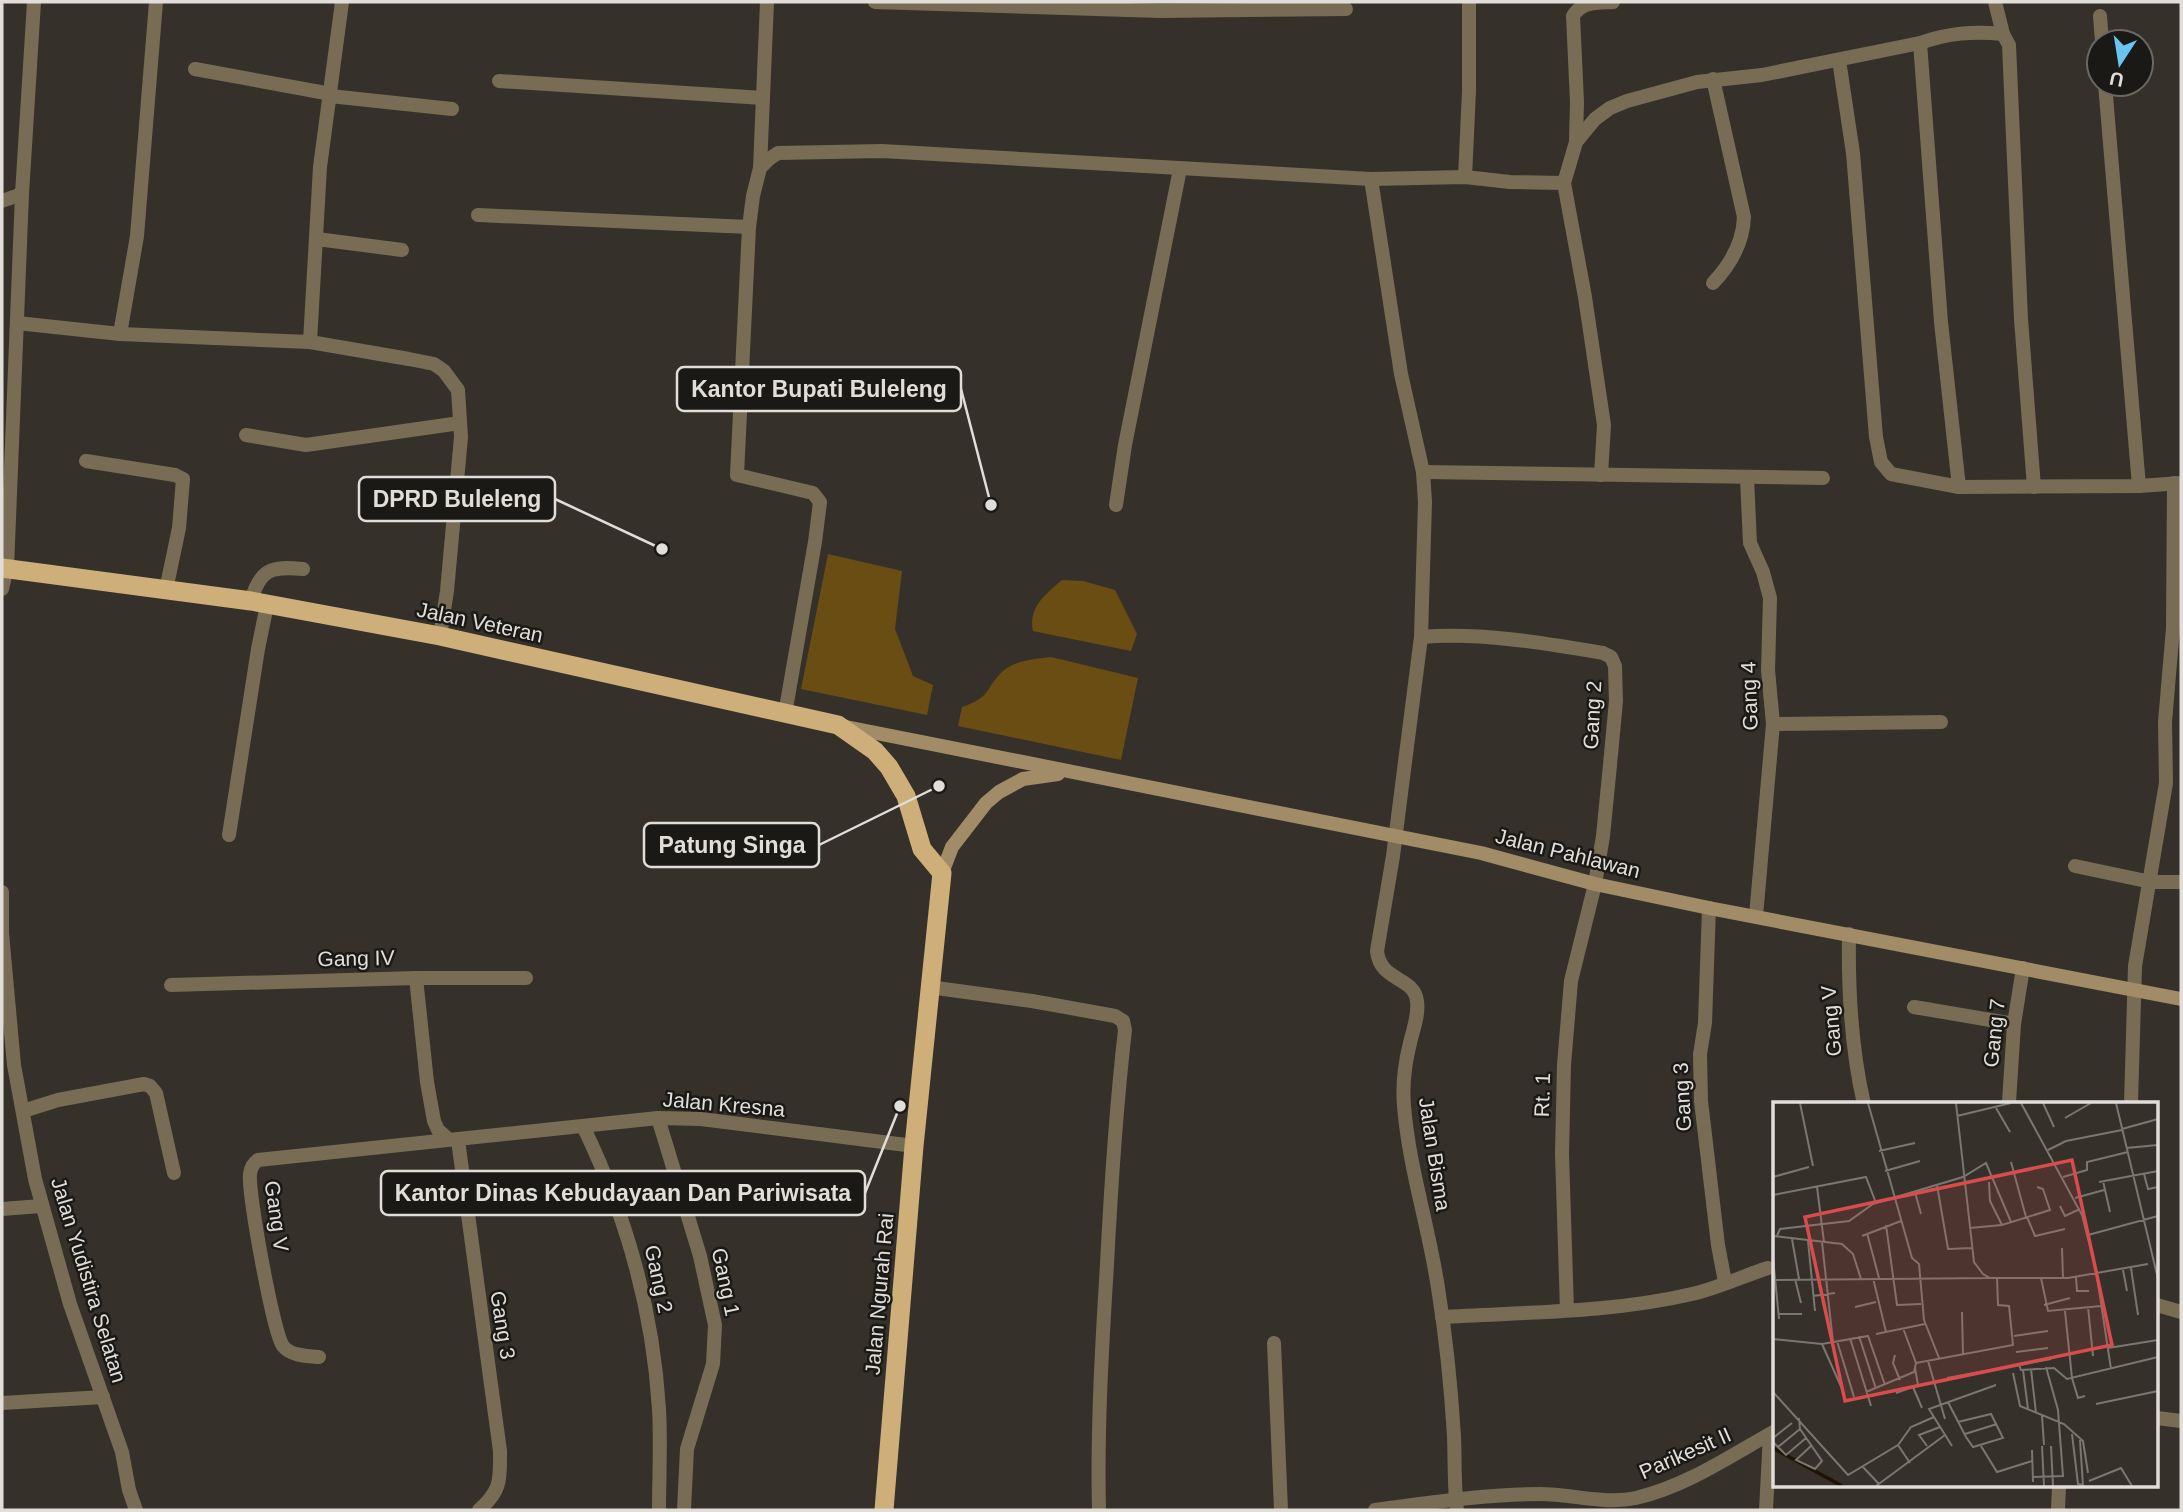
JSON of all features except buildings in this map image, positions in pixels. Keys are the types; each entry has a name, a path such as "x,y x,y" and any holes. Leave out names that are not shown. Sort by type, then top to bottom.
{"highway":[{"name":"Jalan Veteran","path":"4,568 259,603 440,636 838,725"},
{"path":"838,725 875,751 889,767 906,796 922,849 942,873"},
{"name":"Jalan Ngurah Rai","path":"884,1510 914,1146 942,873"}],"main road":[{"name":"Jalan Veteran","path":"838,725 944,747"},
{"name":"Jalan Pahlawan","path":"944,747 1481,853 1595,884 1709,908 2181,999"},
{"name":"Jalan Ngurah Rai","path":"942,873 952,847 986,803 999,792 1023,779 1077,773"}],"street":[{"path":"2,589 34,2"},
{"path":"120,334 137,236 156,2"},
{"path":"310,342 320,167 342,2"},
{"path":"767,2 760,169 749,227 737,475 813,493 820,502 785,714"},
{"path":"875,2 1160,11 1346,9"},
{"path":"1465,177 1469,2"},
{"path":"1601,475 1604,425 1585,297 1564,183 1576,142 1573,16 1578,8 1587,4 1613,2"},
{"path":"1995,2 2003,34 2009,45 2021,319 2034,487"},
{"path":"2100,16 2101,28"},
{"path":"1576,142 1595,119 1609,108 1713,79 1762,75 1920,43 1944,34 2003,34"},
{"path":"1920,43 1941,322 1959,487"},
{"path":"1839,60 1853,153 1872,359 1876,437 1881,462 1891,474 1959,487 2139,486 2178,483 2173,628 2165,722 2167,766 2151,882 2135,966 2131,1102"},
{"path":"195,69 330,95 452,109"},
{"path":"1713,79 1744,217 1743,234 1735,253 1713,283"},
{"path":"499,81 764,98"},
{"path":"2106,98 2139,486"},
{"path":"760,169 769,159 786,152 882,151 1371,179 1465,177 1510,182 1564,183"},
{"path":"1116,505 1123,455 1180,169"},
{"path":"1371,179 1401,374 1423,472 1421,637 1395,837"},
{"path":"2,201 22,194"},
{"path":"478,215 749,227"},
{"path":"317,239 402,250"},
{"path":"17,323 120,334 310,342 369,350 434,364 452,380 458,390 461,437 457,495 440,636"},
{"path":"246,435 306,445 460,423"},
{"path":"86,461 174,475 183,479 179,528 166,590"},
{"path":"1423,472 1822,478"},
{"name":"Gang 4","path":"1747,478 1750,543 1763,572 1770,598 1768,670 1773,724 1756,916"},
{"path":"229,835 258,649 259,603 256,583 266,572 281,567 303,569"},
{"name":"Gang 2","path":"1421,637 1441,635 1533,641 1603,653 1611,657 1615,666 1616,701 1603,836 1595,884"},
{"path":"1773,724 1941,722"},
{"name":"Jalan Bisma","path":"1395,837 1377,951 1378,962 1389,974 1416,993 1418,1008 1405,1066 1404,1110 1442,1317 1454,1437 1456,1505"},
{"path":"2075,866 2151,882 2181,883"},
{"name":"Rt. 1","path":"1567,1310 1562,1154 1564,1065 1571,981 1595,884"},
{"name":"Jalan Yudistira Selatan","path":"2,892 8,1066 23,1111 41,1206 70,1304 122,1452 129,1490 136,1510"},
{"name":"Gang 3","path":"1709,908 1700,1054 1701,1101 1718,1245 1726,1282"},
{"name":"Gang V","path":"1849,934 1852,1044 1864,1102"},
{"name":"Gang 7","path":"2009,1102 2014,1024 2023,968"},
{"path":"416,978 526,978"},
{"name":"Gang IV","path":"171,985 416,978 434,1121 438,1130 453,1140"},
{"path":"929,987 1059,1005 1123,1020 1125,1030 1115,1116 1100,1374 1099,1510"},
{"path":"1914,1007 2014,1024"},
{"path":"23,1111 100,1091 144,1084 150,1086 156,1093 174,1173"},
{"name":"Jalan Kresna","path":"453,1140 658,1118 701,1119 914,1146"},
{"name":"Gang 1","path":"658,1118 700,1256 715,1325 715,1347 710,1377 687,1449 684,1510"},
{"name":"Gang 2","path":"583,1126 602,1166 631,1243 643,1298 659,1408 659,1510"},
{"name":"Gang 3","path":"453,1140 500,1451 499,1487 494,1497 479,1510"},
{"name":"Gang V","path":"319,1357 290,1352 283,1345 279,1334 263,1266 251,1191 252,1165 258,1160 272,1158 453,1140"},
{"path":"2,1209 41,1206"},
{"path":"1442,1317 1567,1310 1669,1298 1695,1293 1768,1268"},
{"path":"2158,1305 2181,1312"},
{"path":"1274,1343 1281,1510"},
{"path":"2,1403 103,1397"},
{"path":"2158,1418 2181,1421"},
{"path":"1766,1510 1773,1433"},
{"name":"Parikesit II","path":"1609,1506 1680,1484 1773,1433"},
{"path":"2058,1510 2059,1488"},
{"path":"1375,1510 1456,1505 1538,1494 1567,1494 1609,1506"}],"shaded area":[{"path":"828,554 902,571 895,629 913,676 933,685 927,715 801,689"},
{"path":"1062,580 1083,581 1115,590 1137,634 1131,651 1033,631 1032,622 1036,608 1044,596"},
{"path":"1051,657 1138,678 1121,760 958,726 962,707 983,696 1008,667 1032,659"}],"place":[{"name":"Kantor Bupati Buleleng","path":"991,505"},
{"name":"DPRD Buleleng","path":"662,549"},
{"name":"Patung Singa","path":"939,786"},
{"name":"Kantor Dinas Kebudayaan Dan Pariwisata","path":"900,1106"}]}
